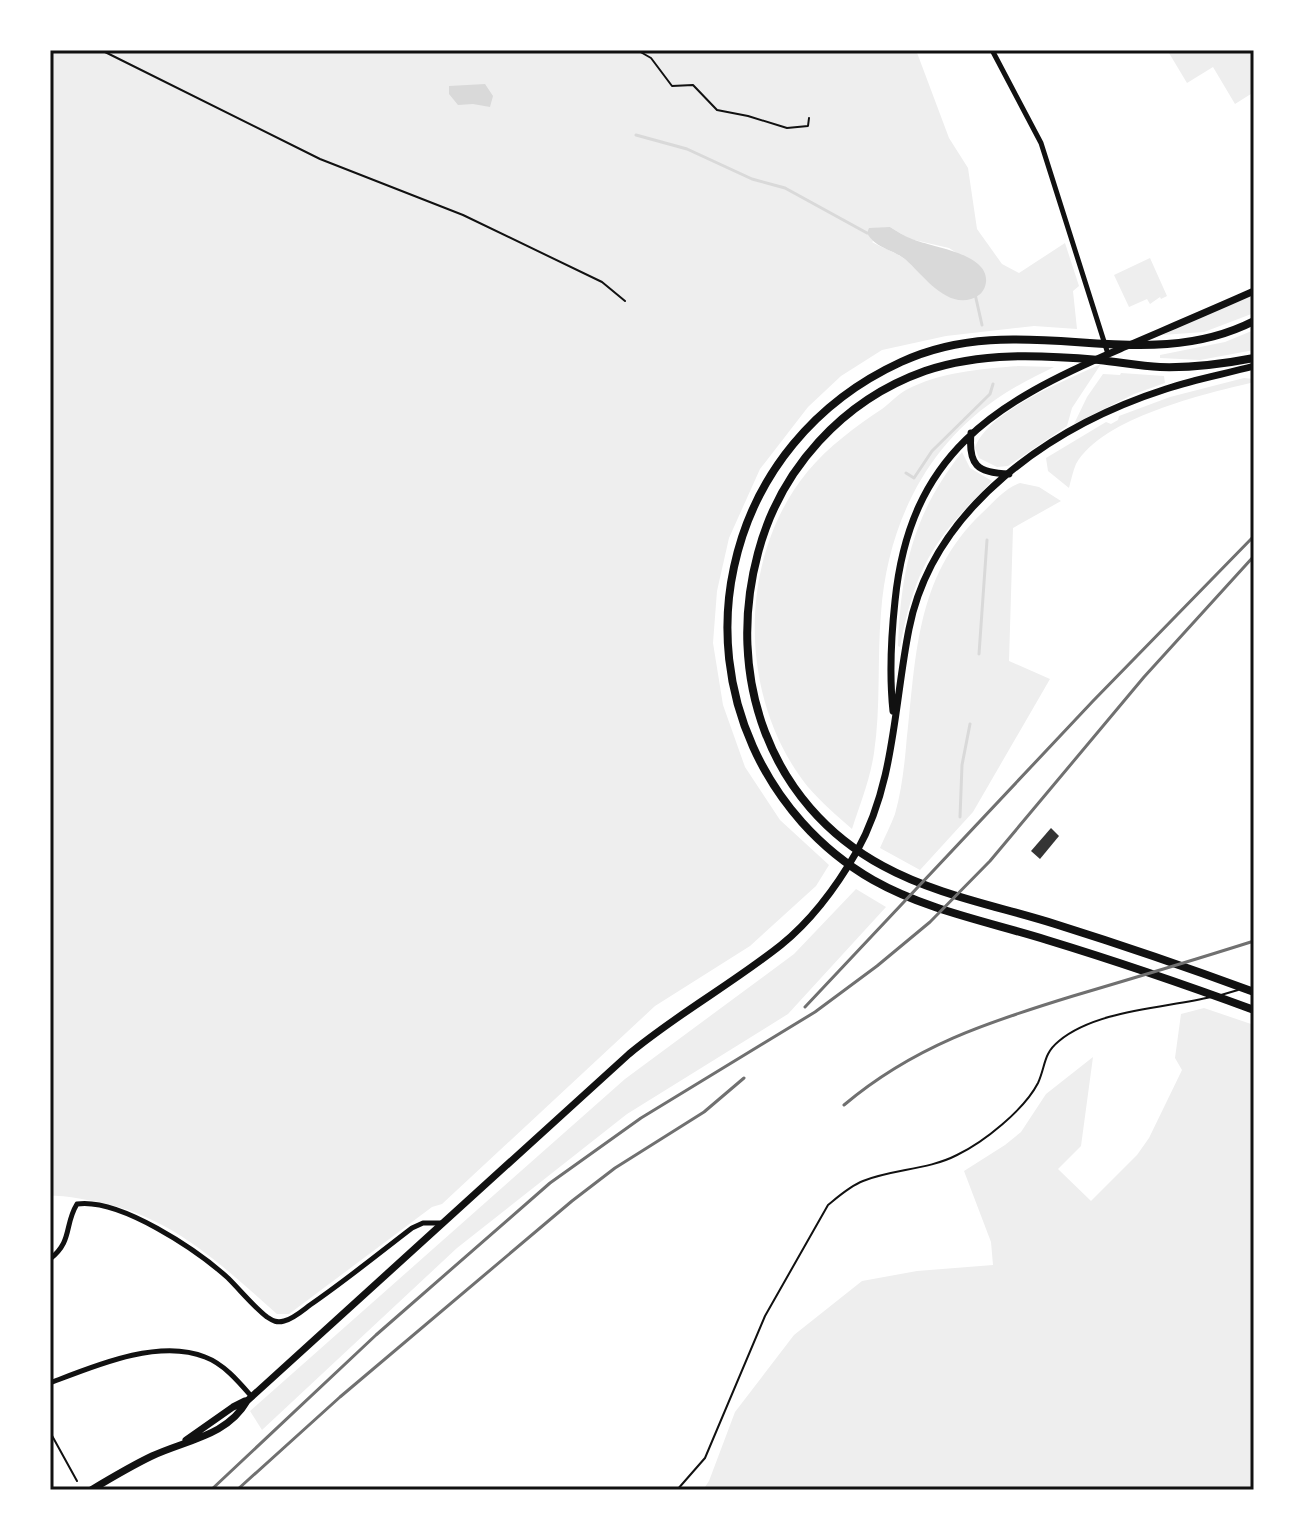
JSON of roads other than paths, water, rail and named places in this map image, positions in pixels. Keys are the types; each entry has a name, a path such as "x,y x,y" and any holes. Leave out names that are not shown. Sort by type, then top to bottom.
{"highway":[{"path":"1254,321 1186,344 993,338 965,342 917,355 872,376 808,426 763,489 745,529 734,566 729,594 728,649 736,700 745,729 769,779 794,815 848,864 906,897 1051,941 1254,1010"},
{"path":"1254,358 1225,364 1160,367 1047,357 970,360 925,371 875,395 828,431 792,474 776,500 759,548 748,594 746,637 747,665 759,717 785,774 837,834 882,866 913,881 1056,924 1254,992"}],"main road":[{"path":"894,717 891,663 893,623 904,548 912,520 936,475 971,433 1012,402 1108,354 1254,291"},
{"path":"91,1490 184,1441 250,1399 656,1032 781,944 820,906 837,884 866,833 883,784 915,603 930,565 961,521 1009,474 1056,440 1118,407 1168,388 1254,366"},
{"path":"971,433 969,450 974,464 986,471 1009,474"}],"street":[{"path":"992,50 1041,143 1108,354"},
{"path":"50,1259 66,1242 72,1212 77,1204 115,1210 165,1233 210,1262 270,1319 279,1323 326,1294 412,1228 423,1223 444,1223"},
{"path":"50,1383 134,1355 177,1350 207,1357 223,1367 250,1399"}],"lane":[{"path":"677,1490 705,1458 765,1316 817,1222 836,1199 863,1180 940,1162 970,1148 1020,1108 1038,1082 1046,1054 1060,1040 1083,1026 1254,985"}],"waterway":[{"path":"636,135 687,149 752,179 785,188 867,233"},
{"path":"975,294 982,325"},
{"path":"906,473 914,478 932,451 990,394 993,384"},
{"path":"979,654 987,540"},
{"path":"960,817 962,765 970,724"}],"railway":[{"path":"805,1007 1093,701 1254,536"},
{"path":"211,1490 376,1335 550,1183 641,1118 815,1012 930,922 990,861 1144,677 1254,556"},
{"path":"844,1105 897,1067 982,1026 1254,941"},
{"path":"237,1490 340,1397 572,1201 615,1168 704,1112 744,1078"}]}
